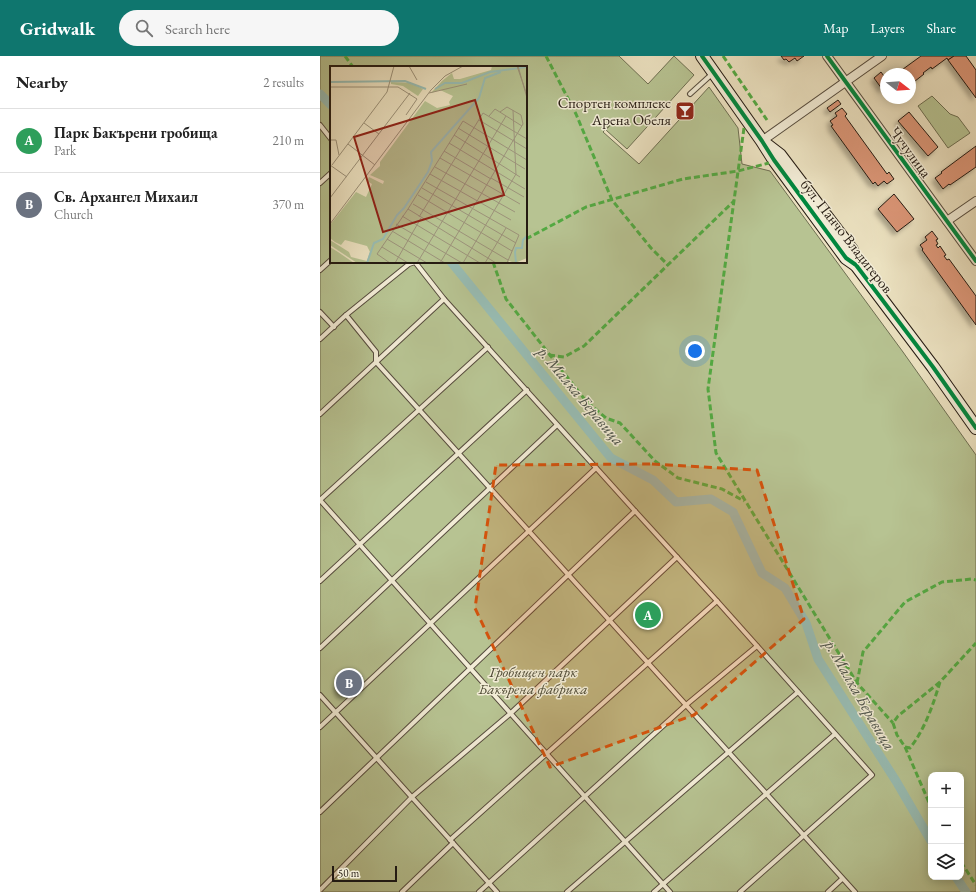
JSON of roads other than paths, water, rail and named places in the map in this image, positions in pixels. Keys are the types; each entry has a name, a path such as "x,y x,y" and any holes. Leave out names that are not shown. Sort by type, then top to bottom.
{"street":[{"name":"бул. Панчо Владигеров","path":"702,56 774,160 846,258 856,265 976,428"},
{"name":"Чучулица","path":"827,56 976,261"},
{"path":"762,141 882,56"},
{"path":"947,221 976,201"}],"lane":[{"path":"690,94 714,72"},
{"path":"320,125 330,138"},
{"path":"320,183 330,174"},
{"path":"320,270 330,261"},
{"path":"320,339 412,263"},
{"path":"416,263 444,299 718,601 872,775 740,892"},
{"path":"320,414 444,299"},
{"path":"320,312 334,327"},
{"path":"346,316 376,352 376,362 855,892"},
{"path":"488,347 320,500 670,892"},
{"path":"320,581 527,390"},
{"path":"320,648 557,425"},
{"path":"320,727 596,468"},
{"path":"320,812 635,511"},
{"path":"321,890 412,797 511,714 677,557"},
{"path":"402,892 452,842 546,754 718,601"},
{"path":"479,892 686,705 757,646"},
{"path":"567,892 798,692"},
{"path":"320,695 497,892"},
{"path":"654,892 835,734"},
{"path":"828,892 842,879"}],"waterway":[{"name":"р. Малка Беравица","path":"320,94 330,104"},
{"name":"р. Малка Беравица","path":"452,263 611,458 653,480 676,502 711,499 733,512 762,573 785,588 806,623 818,659 896,781 928,836"},
{"name":"р. Малка Беравица","path":"958,880 966,892"}],"place":[{"name":"Спортен комплекс Арена Обеля","path":"685,111"},
{"name":"Парк Бакърени гробища","path":"648,615"},
{"name":"Св. Архангел Михаил","path":"349,683"}],"park label":[{"name":"Гробищен парк Бакърена фабрика","path":"533,680"}]}
